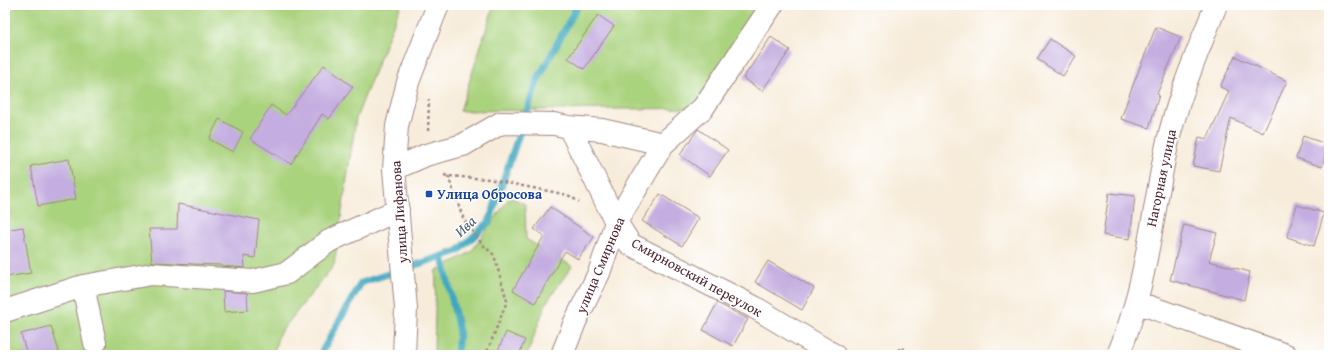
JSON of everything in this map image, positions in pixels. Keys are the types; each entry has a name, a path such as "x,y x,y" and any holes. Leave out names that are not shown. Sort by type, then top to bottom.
{"street":[{"name":"улица Лифанова","path":"404,355 406,309 394,169 397,126 408,82 438,5"},
{"name":"улица Смирнова","path":"562,355 575,322 599,273 616,222 663,144 703,108 772,5"},
{"name":"Нагорная улица","path":"1118,355 1126,337 1136,302 1167,144 1181,96 1216,5"},
{"path":"394,169 426,155 464,145 501,123 562,126 602,130 663,144"},
{"name":"Смирновский переулок","path":"562,126 630,244 754,307 834,355"},
{"path":"5,311 83,286 152,274 253,281 288,273 329,241 398,210"},
{"path":"83,286 95,343"},
{"path":"1136,302 1286,355"}],"path":[{"path":"430,94 426,155 421,166 448,176 488,179 568,195 582,203"},
{"path":"448,176 464,220 483,245 494,255 507,301 486,355"},
{"path":"894,355 901,347 911,355"}],"green space":[{"path":"19,5 401,5 356,118 334,265 279,334 273,355 5,355 5,15"},
{"path":"494,5 768,5 703,108 460,111"},
{"path":"510,197 525,204 526,239 572,266 546,303 527,355 434,355 436,271 471,252"}],"building":[{"path":"598,15 614,26 584,69 568,58"},
{"path":"1156,27 1181,37 1157,94 1159,95 1149,128 1121,119"},
{"path":"771,37 790,50 762,91 743,78"},
{"path":"1050,39 1076,56 1063,76 1037,59"},
{"path":"1235,56 1287,81 1263,133 1231,118 1219,171 1193,166 1199,137 1207,139 1229,91 1220,87"},
{"path":"324,65 353,87 329,119 322,114 291,164 250,139 271,105 286,115"},
{"path":"219,119 243,132 233,152 209,139"},
{"path":"698,129 728,150 710,176 680,155"},
{"path":"1303,136 1329,145 1322,167 1296,158"},
{"path":"69,159 76,199 38,206 31,166"},
{"path":"1109,193 1135,196 1130,239 1103,235"},
{"path":"660,194 699,218 682,246 642,221"},
{"path":"178,204 259,220 255,258 244,256 245,268 221,265 152,262 149,229 177,229"},
{"path":"1297,205 1324,213 1314,246 1287,237"},
{"path":"550,207 594,237 578,259 565,251 535,303 513,290 544,236 534,229"},
{"path":"1184,225 1217,233 1209,261 1250,272 1244,300 1170,280"},
{"path":"23,227 31,273 5,277 5,230"},
{"path":"768,261 814,288 802,310 755,282"},
{"path":"223,291 247,293 248,310 224,312"},
{"path":"717,303 748,319 733,346 703,330"},
{"path":"51,326 60,355 27,355 21,334"},
{"path":"506,332 525,340 519,355 496,355"}],"waterway":[{"name":"Ива","path":"320,355 361,283 458,251 489,222 538,79 578,5"},
{"path":"442,256 459,331 457,355"}],"place":[{"name":"Улица Обросова","path":"429,194"}]}
